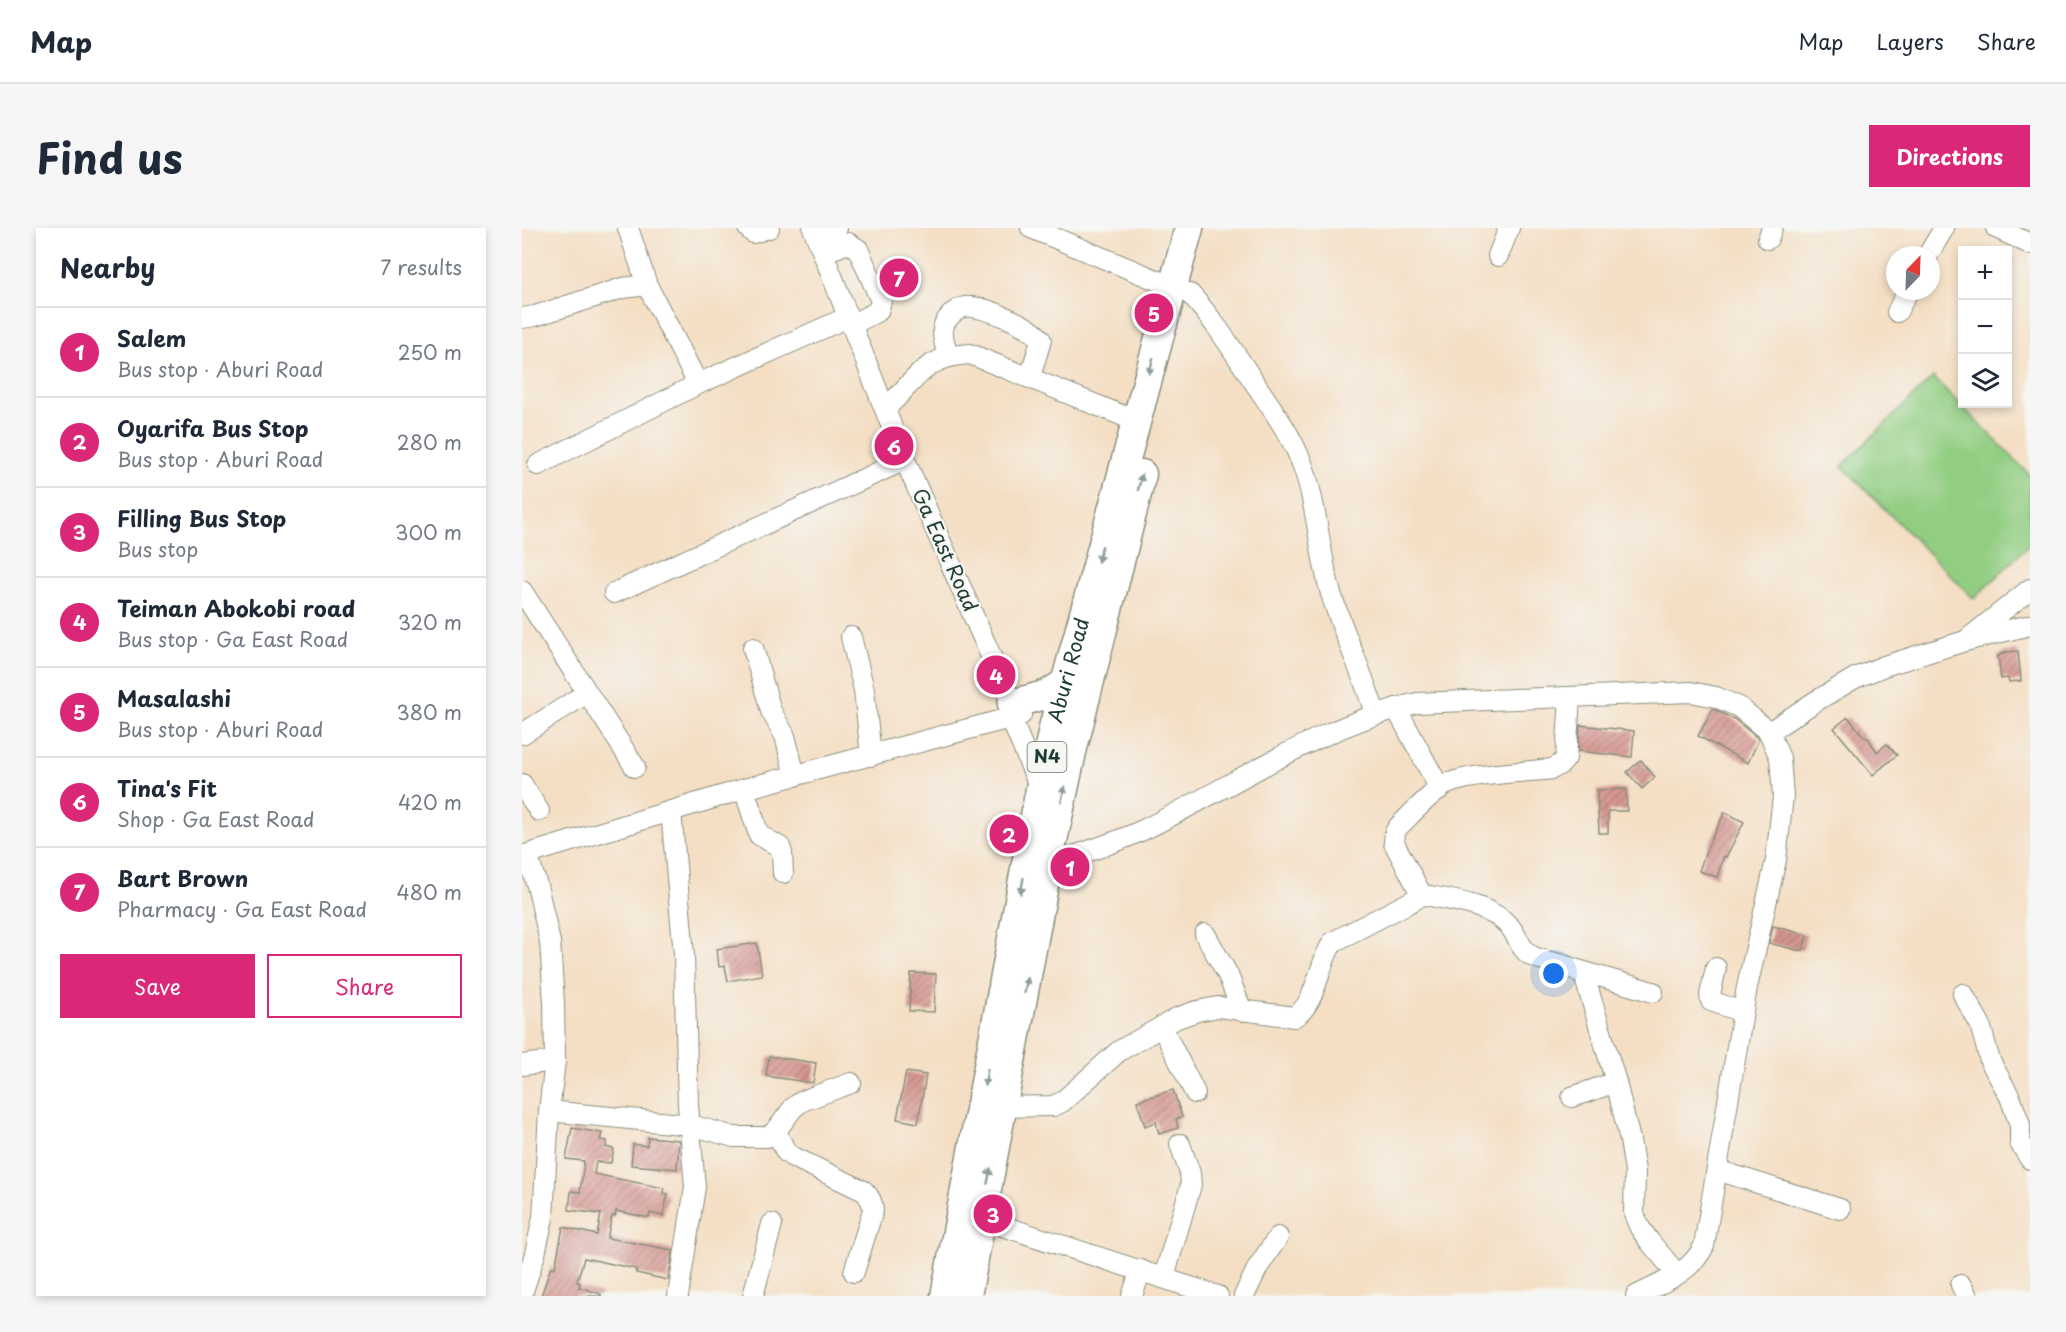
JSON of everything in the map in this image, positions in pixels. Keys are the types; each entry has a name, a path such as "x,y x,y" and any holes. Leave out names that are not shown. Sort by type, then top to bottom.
{"highway":[{"name":"Aburi Road","path":"967,1296 1048,864 1072,752 1144,467 1181,291 1189,228"},
{"name":"Aburi Road","path":"945,1296 1054,724 1136,421 1181,291 1208,228"},
{"path":"1018,712 1066,682"}],"street":[{"path":"628,228 647,285 698,384"},
{"path":"748,228 749,231 756,233 769,228"},
{"path":"818,239 837,228"},
{"path":"1031,228 1181,291 1216,324 1279,418 1299,453 1319,529 1321,553 1330,590 1345,636 1370,694 1375,714"},
{"path":"1498,256 1509,228"},
{"path":"1933,246 1944,228"},
{"path":"1996,228 2030,244"},
{"path":"538,465 698,384 878,311 881,302 858,249 848,243 818,239"},
{"name":"Ga East Road","path":"818,239 905,460 1018,712 1040,789"},
{"path":"522,318 623,288 647,285"},
{"path":"1897,312 1903,300"},
{"path":"948,357 942,330 945,323 957,309 978,308 1022,325 1037,334 1041,340 1030,377"},
{"path":"886,408 924,368 948,357 970,354 1136,421"},
{"path":"614,593 905,460"},
{"path":"1965,641 2030,589"},
{"path":"522,591 635,766"},
{"path":"1769,732 1856,678 1884,666 1965,641 2030,625"},
{"path":"851,637 864,690 871,756"},
{"path":"753,648 771,711 785,736 795,776"},
{"path":"1048,864 1142,831 1312,740 1375,714 1417,703 1691,692 1716,697 1739,707 1769,732 1780,758 1783,796 1776,860 1742,1012 1704,1246 1698,1258 1677,1274 1636,1296"},
{"path":"522,734 587,693"},
{"path":"1419,894 1394,843 1393,837 1399,826 1440,789 1461,779 1552,769 1561,764 1566,758 1570,697"},
{"path":"1396,708 1440,789"},
{"path":"522,1294 536,1254 543,1218 549,1111 555,1061 550,942 537,885 524,856 744,789 871,756 1018,712 1054,724 1062,733 1072,752"},
{"path":"522,784 539,812"},
{"path":"744,789 759,835 780,847 783,873"},
{"path":"671,812 684,955 688,1105 695,1187 678,1296"},
{"path":"1419,894 1474,906 1491,913 1509,926 1524,950 1533,956 1653,992"},
{"path":"1002,1107 1053,1106 1062,1102 1119,1051 1177,1018 1197,1011 1218,1007 1294,1017 1302,1012 1308,1003 1327,951 1333,942 1416,900 1419,894"},
{"path":"1205,934 1228,975 1242,1011"},
{"path":"1716,968 1710,995 1711,1001 1742,1012"},
{"path":"1578,970 1584,975 1587,983 1616,1082 1630,1140 1635,1171 1634,1214 1650,1242 1677,1274"},
{"path":"1963,994 1980,1024 1990,1061 2010,1097 2020,1125 2020,1143 2030,1159"},
{"path":"1162,1027 1195,1093"},
{"path":"522,1065 555,1061"},
{"path":"1572,1097 1616,1082"},
{"path":"549,1111 691,1125 734,1137 767,1137 776,1131 793,1108 802,1101 851,1083"},
{"path":"776,1131 786,1152 791,1156 864,1191 869,1196 873,1210 854,1272"},
{"path":"1164,1277 1191,1185 1190,1173 1180,1144"},
{"path":"1717,1170 1840,1209"},
{"path":"981,1219 1218,1296"},
{"path":"753,1296 772,1224"},
{"path":"1244,1296 1258,1267 1278,1237"},
{"path":"1132,1296 1141,1270"}],"green space":[{"path":"1933,377 1958,402 1958,408 1964,408 2030,475 2030,544 1974,599 1842,466"}],"building":[{"path":"2018,651 2021,681 2009,682 2008,678 2001,679 1998,656 2006,652"},
{"path":"1713,709 1734,719 1759,739 1748,763 1698,736"},
{"path":"1848,717 1864,737 1868,738 1877,752 1887,744 1897,755 1873,775 1834,728"},
{"path":"1580,725 1634,731 1632,757 1578,751"},
{"path":"1641,760 1655,777 1642,789 1627,772"},
{"path":"1626,789 1627,811 1608,811 1608,833 1599,833 1597,790"},
{"path":"1725,812 1744,822 1726,857 1724,856 1717,877 1699,871 1707,848"},
{"path":"1773,926 1807,935 1803,950 1769,943"},
{"path":"757,943 762,975 728,981 725,966 719,967 717,949"},
{"path":"911,973 936,974 934,1012 909,1011"},
{"path":"769,1056 816,1063 813,1083 766,1076"},
{"path":"906,1072 926,1075 918,1123 897,1119"},
{"path":"1173,1090 1182,1117 1176,1119 1178,1128 1159,1134 1156,1122 1145,1126 1137,1101"},
{"path":"572,1128 602,1133 600,1140 607,1141 606,1147 614,1149 611,1163 596,1162 594,1174 664,1188 663,1193 668,1194 663,1216 650,1213 649,1217 645,1217 616,1211 615,1216 612,1216 607,1238 673,1250 668,1280 636,1273 636,1269 584,1258 577,1282 580,1283 579,1287 601,1294 601,1296 541,1296 551,1267 555,1268 563,1227 597,1235 601,1214 569,1210 571,1191 580,1192 584,1161 566,1159"},
{"path":"648,1137 679,1140 677,1169 631,1165 633,1144 647,1146"}],"place":[{"name":"Bart Brown","path":"899,278"},
{"name":"Masalashi","path":"1154,313"},
{"name":"Tina's Fit","path":"894,446"},
{"name":"Teiman Abokobi road","path":"996,675"},
{"name":"Oyarifa Bus Stop","path":"1009,834"},
{"name":"Salem","path":"1070,867"},
{"name":"Filling Bus Stop","path":"993,1214"}]}
